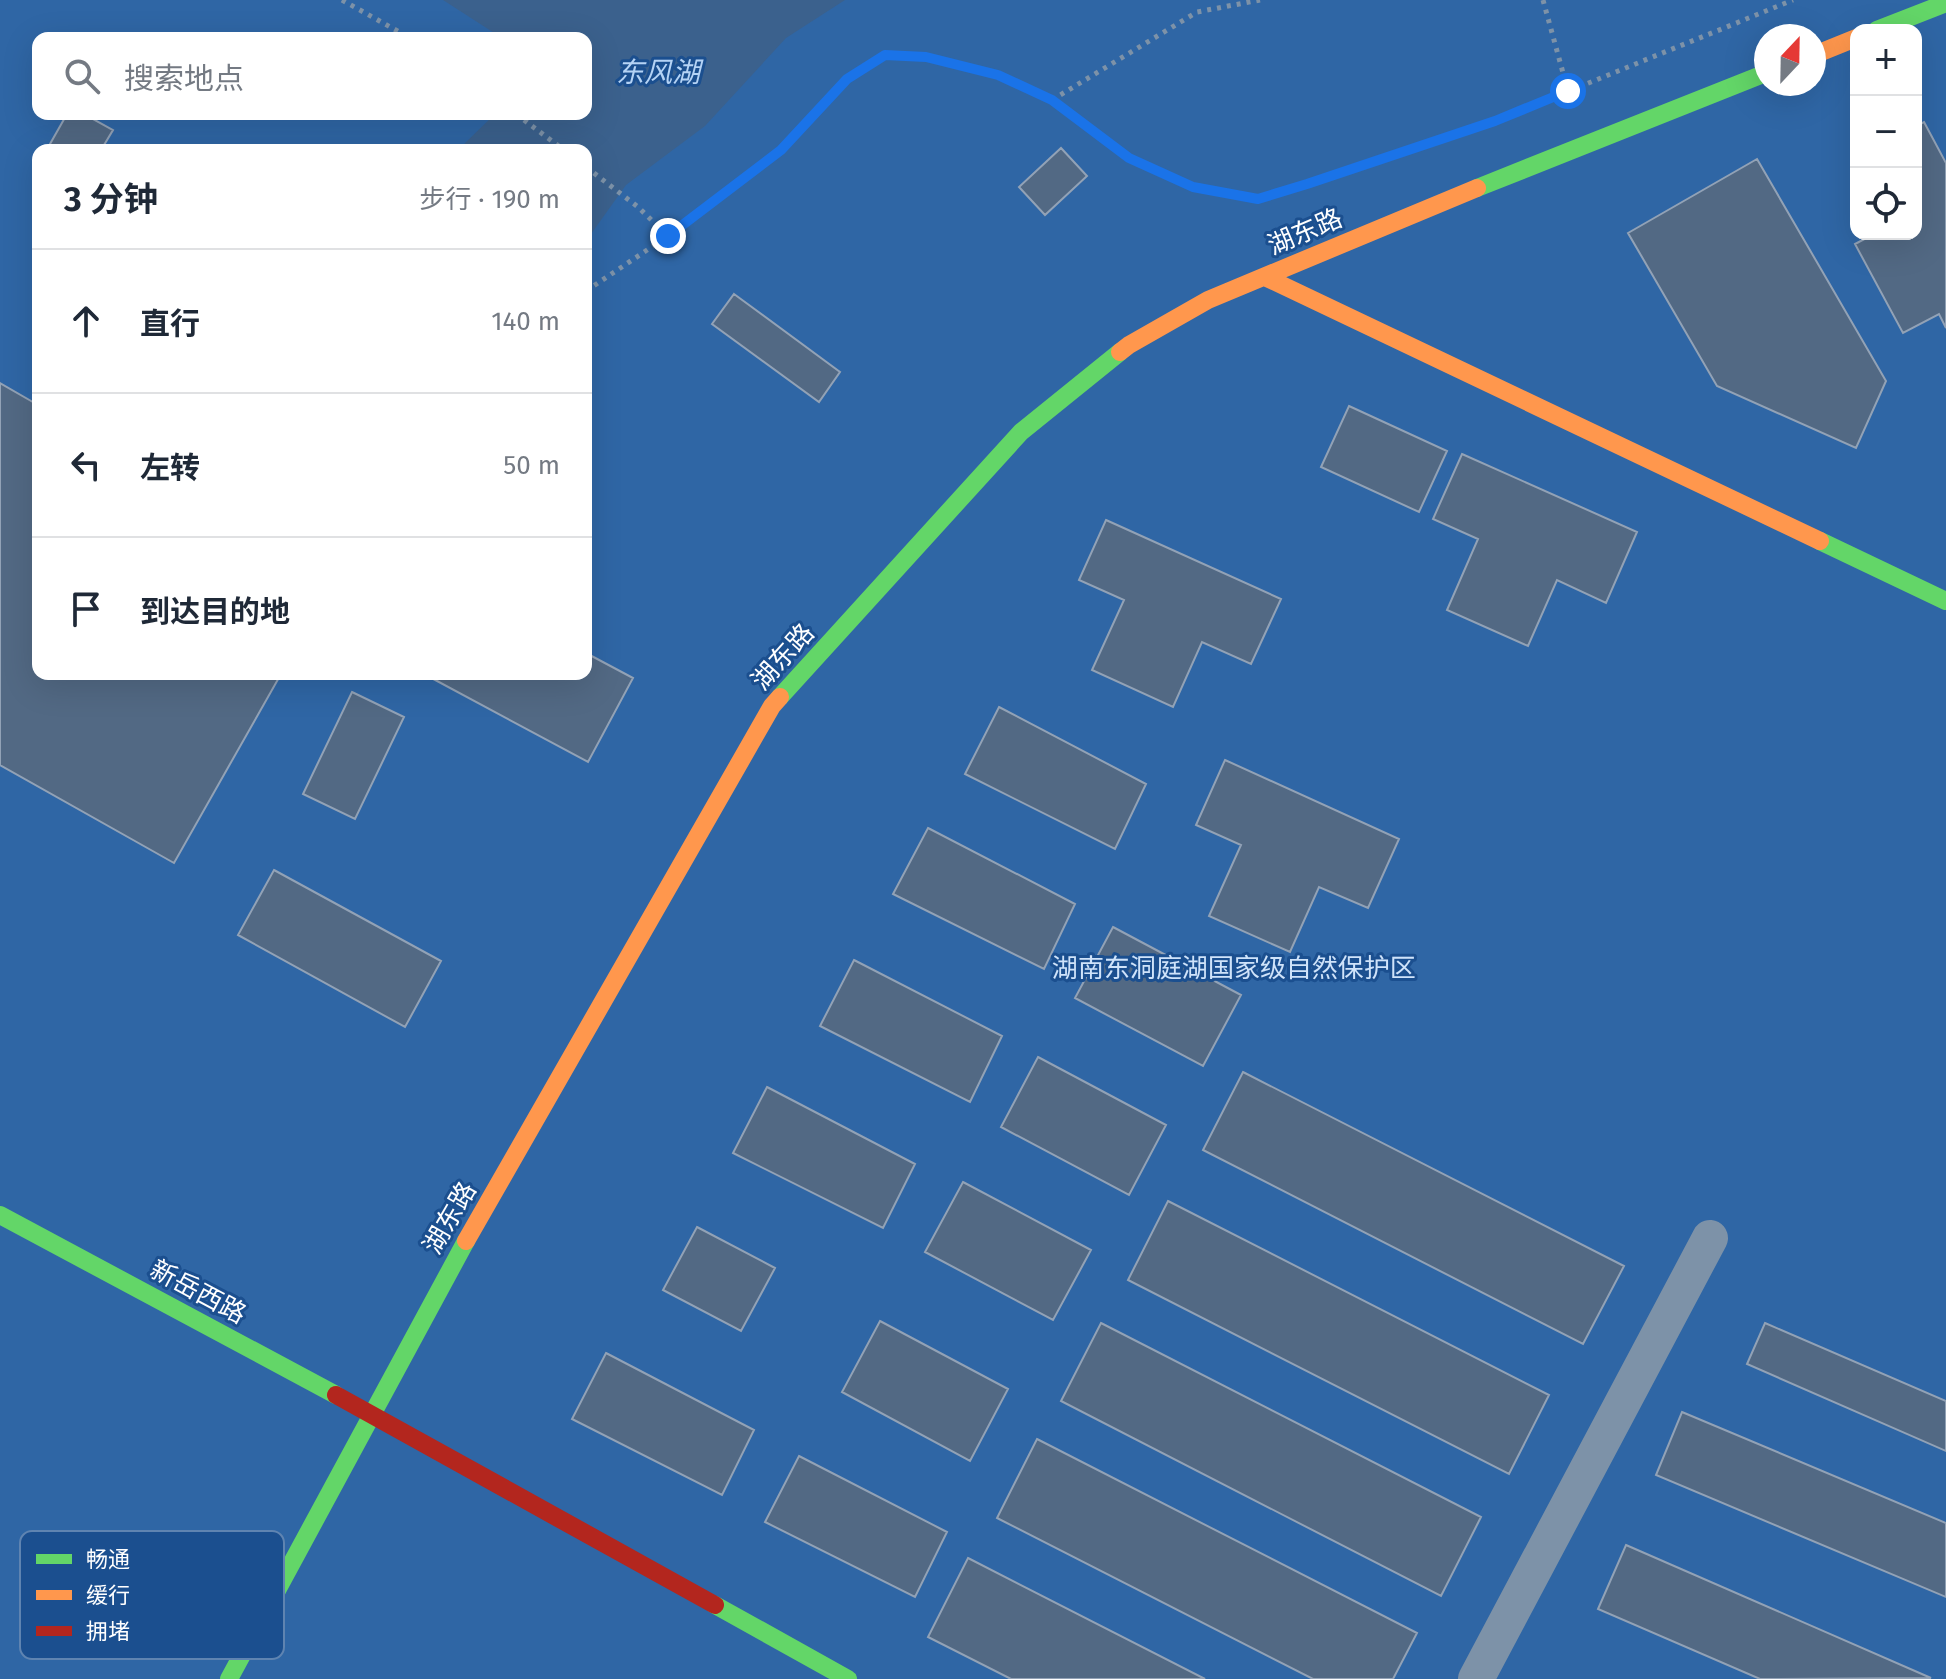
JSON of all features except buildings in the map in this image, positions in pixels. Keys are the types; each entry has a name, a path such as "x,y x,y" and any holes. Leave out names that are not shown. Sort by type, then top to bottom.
{"street":[{"path":"1892,24 1946,3"},
{"path":"1826,50 1850,40"},
{"name":"湖东路","path":"284,1576 445,1279 772,706 1021,432 1129,345 1208,300 1536,163 1754,78"},
{"path":"1265,277 1946,601"},
{"name":"新岳西路","path":"0,1215 371,1414 848,1679"},
{"path":"1476,1679 1710,1238"},
{"name":"湖东路","path":"229,1679 240,1659"}],"path":[{"path":"342,0 399,32"},
{"path":"1052,100 1197,12 1260,0"},
{"path":"1543,0 1568,91"},
{"path":"592,287 668,236 781,150 847,79 885,55 926,57 998,75 1052,100 1129,158 1193,187 1258,199 1495,121 1793,0"},
{"path":"524,120 556,144"},
{"path":"592,172 638,207 668,236"}],"green space":[{"name":"湖南东洞庭湖国家级自然保护区","path":"0,0 1946,0 1946,1679 0,1679"}],"water":[{"name":"东风湖","path":"443,0 845,0 786,38 705,126 626,185 592,233 592,144 464,144 489,120 592,120 592,32 493,32"}],"traffic: fast":[{"path":"1892,24 1946,3"},
{"path":"1477,188 1754,78"},
{"path":"780,697 1021,432 1120,352"},
{"path":"1820,541 1946,601"},
{"path":"0,1215 336,1395"},
{"path":"284,1577 466,1241"},
{"path":"715,1605 848,1679"},
{"path":"229,1679 240,1659"}],"traffic: slow":[{"path":"1826,50 1850,40"},
{"path":"1120,352 1208,300 1477,188"},
{"path":"1265,277 1820,541"},
{"path":"466,1241 772,706 780,697"}],"traffic: jam":[{"path":"336,1395 715,1605"}],"route":[{"path":"668,236 781,150 847,79 885,55 926,57 998,75 1052,100 1129,158 1193,187 1258,199 1495,121 1568,91"}]}
